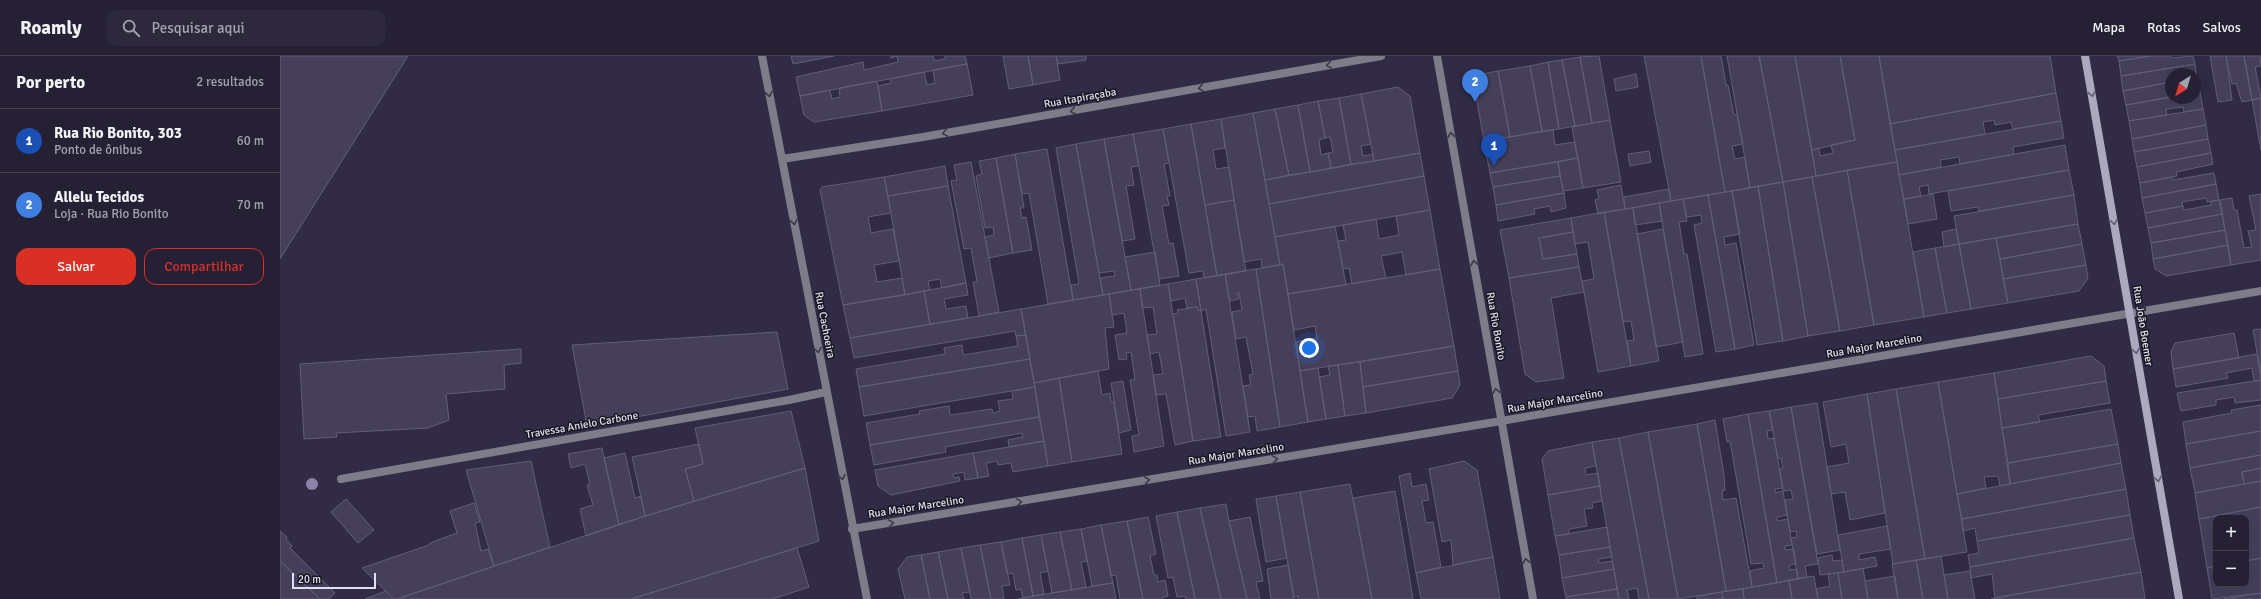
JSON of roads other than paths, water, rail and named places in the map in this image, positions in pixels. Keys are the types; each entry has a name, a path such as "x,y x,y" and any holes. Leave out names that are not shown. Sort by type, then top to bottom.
{"main road":[{"name":"Rua João Boemer","path":"2085,56 2179,599"}],"street":[{"name":"Rua Cachoeira","path":"762,56 852,529 867,599"},
{"name":"Rua Itapiraçaba","path":"782,159 923,137 1381,56"},
{"name":"Rua Rio Bonito","path":"1437,56 1532,599"},
{"name":"Rua Major Marcelino","path":"852,529 1501,421 2261,291"},
{"name":"Travessa Anielo Carbone","path":"341,479 790,400 826,392"}],"place":[{"name":"Allelu Tecidos","path":"1475,102"},
{"name":"Rua Rio Bonito, 303","path":"1494,166"}]}
